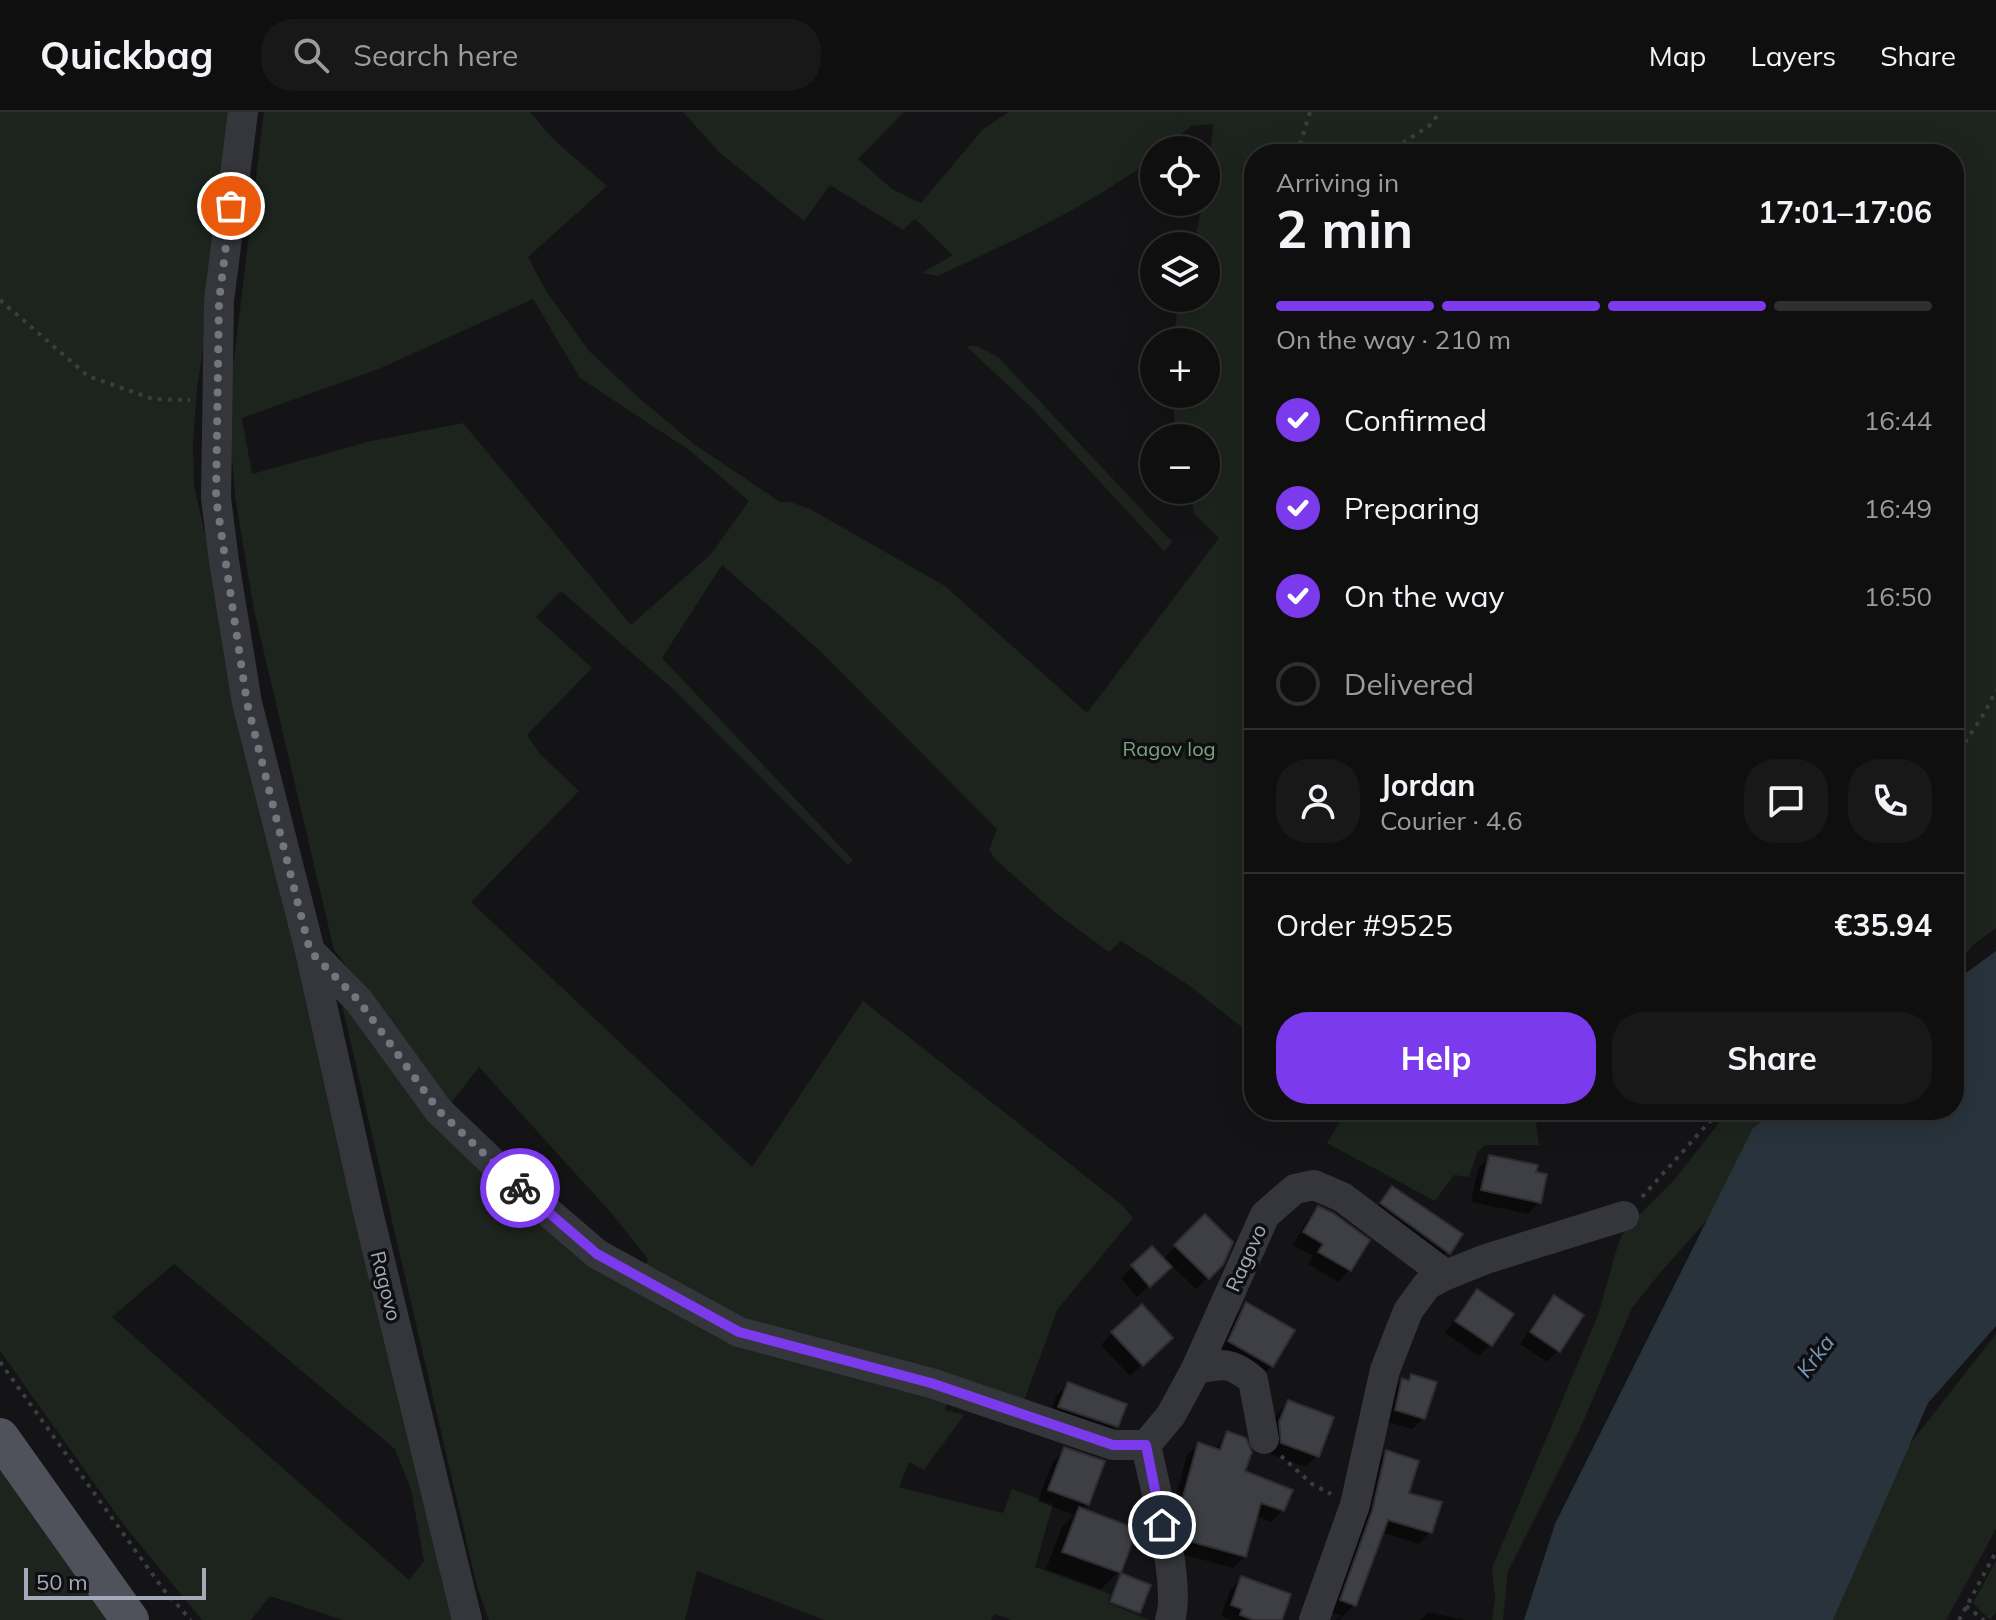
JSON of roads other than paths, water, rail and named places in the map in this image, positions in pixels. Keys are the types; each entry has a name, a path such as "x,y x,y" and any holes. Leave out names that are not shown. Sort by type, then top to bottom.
{"main road":[{"path":"0,1437 130,1620"}],"street":[{"name":"Ragovo","path":"243,112 219,301 216,498 247,703 310,951 369,1216 467,1620"},
{"path":"310,951 359,1001 439,1111 512,1181 597,1254 739,1332 931,1383 1113,1445 1146,1445 1173,1579 1170,1620"},
{"name":"Ragovo","path":"1146,1445 1171,1415 1196,1369 1265,1215 1295,1189 1314,1185 1342,1197 1446,1275"},
{"path":"1314,1620 1355,1505 1385,1370 1408,1311 1427,1285 1486,1259 1624,1216"},
{"path":"1196,1369 1234,1365 1253,1380 1264,1439"}],"water":[{"name":"Krka","path":"1996,951 1996,1326 1928,1403 1833,1620 1524,1620 1555,1524 1753,1128 1764,1120 1964,1120 1964,975"}],"park label":[{"name":"Ragov log","path":"1169,749"}]}
